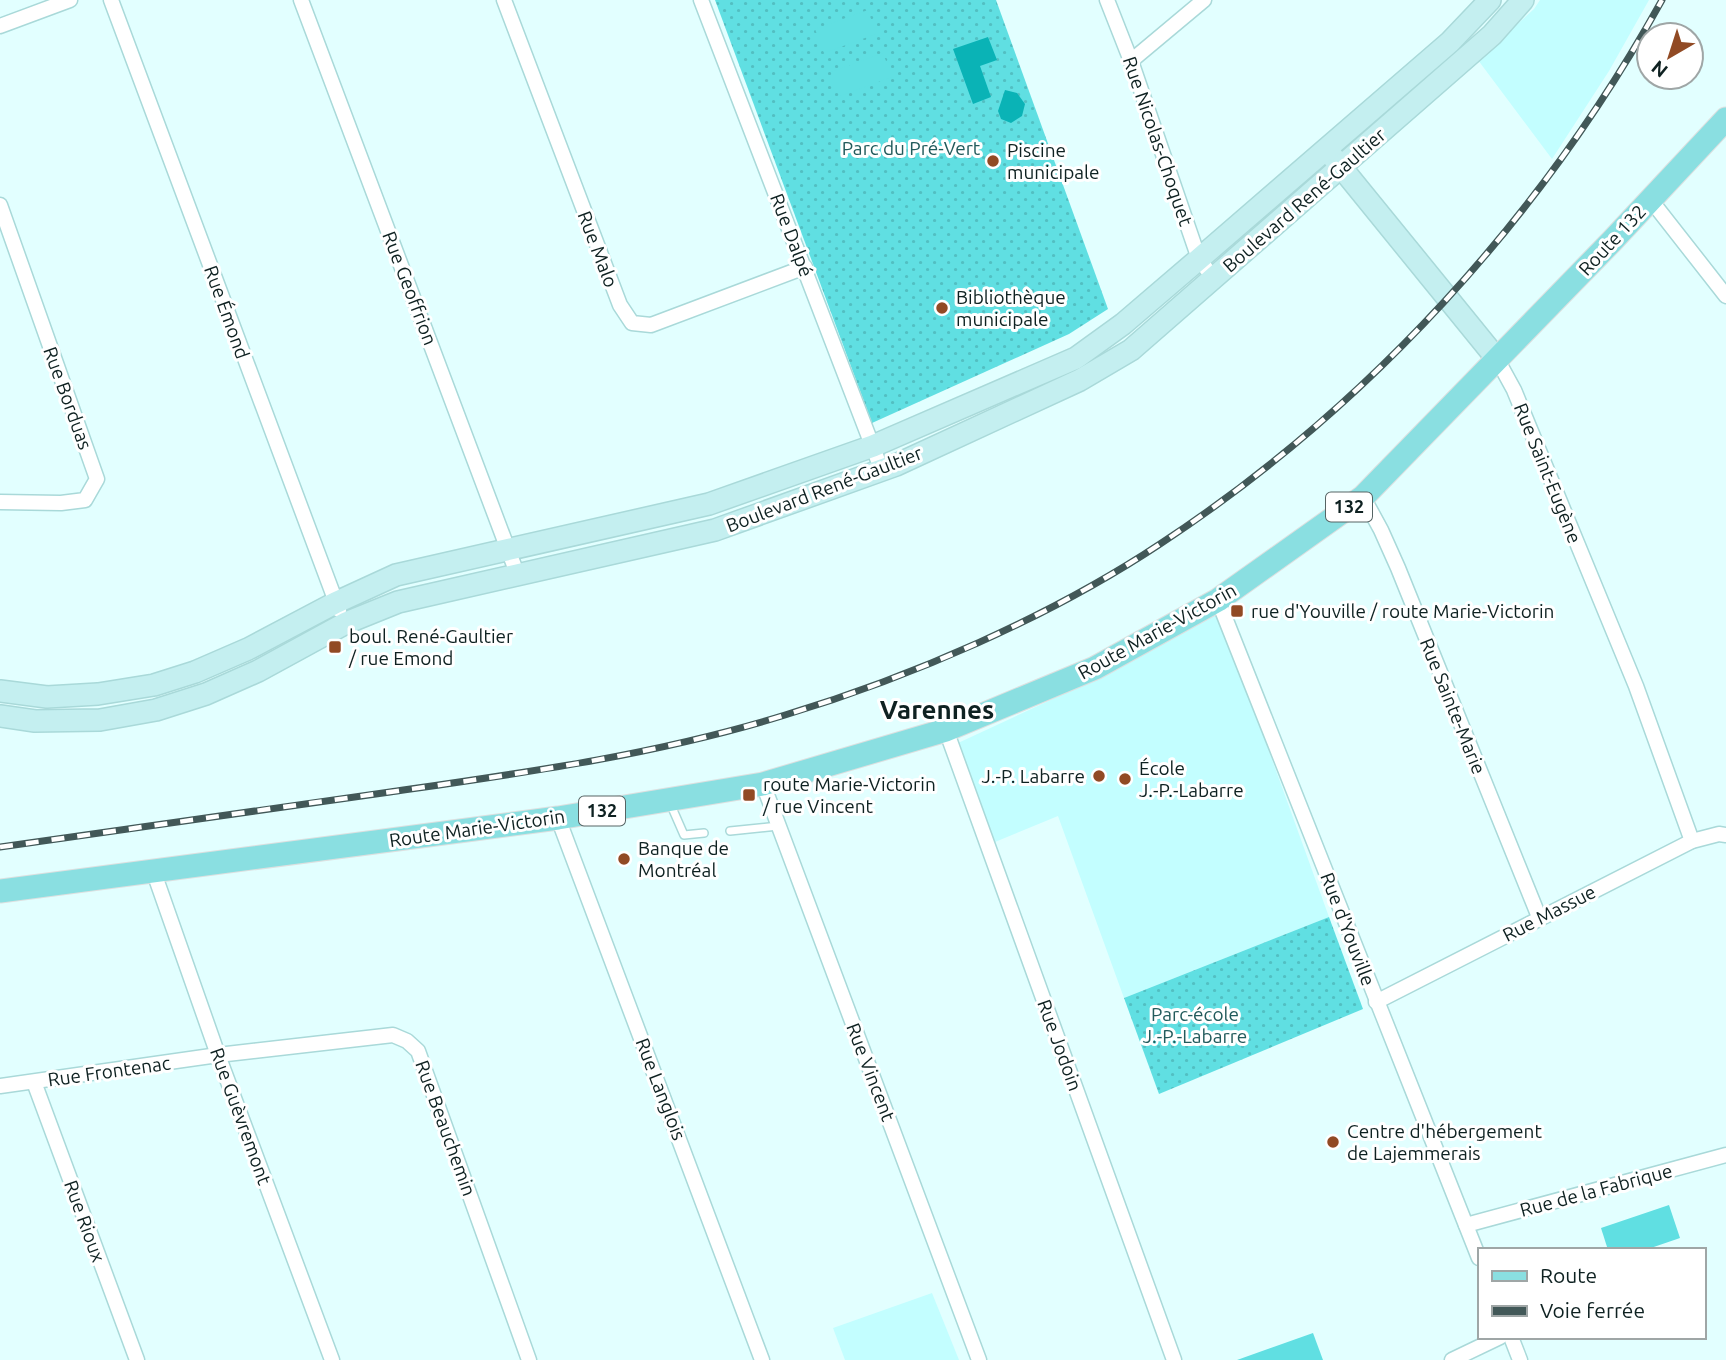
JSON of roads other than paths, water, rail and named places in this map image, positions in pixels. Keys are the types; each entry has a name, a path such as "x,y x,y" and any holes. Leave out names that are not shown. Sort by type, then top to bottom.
{"main road":[{"name":"Route 132","path":"1497,359 1726,120"},
{"name":"Route Marie-Victorin","path":"0,891 558,818 763,784 946,730 1095,668 1218,600 1363,497 1497,359"}],"street":[{"path":"0,26 70,0"},
{"name":"Rue Émond","path":"111,0 335,603 346,624"},
{"name":"Rue Geoffrion","path":"301,0 518,576"},
{"name":"Rue Malo","path":"504,0 620,305 632,323 650,325 805,267"},
{"name":"Rue Dalpé","path":"701,0 882,471"},
{"name":"Rue Nicolas-Choquet","path":"1107,0 1131,61 1199,260 1214,279"},
{"path":"1131,61 1203,0"},
{"name":"Boulevard René-Gaultier","path":"0,691 47,697 98,694 154,685 195,672 248,649 335,603 396,575 709,503 873,446 1076,358 1123,324 1199,260 1474,19 1490,0"},
{"name":"Boulevard René-Gaultier","path":"0,716 35,721 100,720 156,710 206,694 258,671 346,624 398,602 715,530 882,471 1086,377 1132,350 1492,35 1523,0"},
{"path":"1474,19 1492,35"},
{"name":"Rue Saint-Eugène","path":"1326,149 1497,359 1514,390 1636,686 1692,841"},
{"path":"1650,199 1726,296"},
{"name":"Rue Borduas","path":"0,503 61,503 85,500 97,479 1,212"},
{"path":"1076,358 1086,377"},
{"name":"Rue Sainte-Marie","path":"1363,497 1398,568 1539,917"},
{"name":"Rue d'Youville","path":"1218,600 1478,1255"},
{"name":"Rue Jodoin","path":"946,730 1174,1360"},
{"name":"Rue Vincent","path":"763,784 979,1360"},
{"name":"Rue Langlois","path":"558,818 762,1360"},
{"name":"Rue Massue","path":"1376,1002 1692,841 1718,834 1726,835"},
{"name":"Rue Guèvremont","path":"153,870 218,1055 332,1360"},
{"name":"Rue Beauchemin","path":"218,1055 393,1035 407,1041 418,1051 529,1360"},
{"name":"Rue Frontenac","path":"0,1086 218,1055"},
{"name":"Rue Rioux","path":"34,1082 137,1360"},
{"name":"Rue de la Fabrique","path":"1466,1225 1726,1155"},
{"path":"1452,1360 1496,1339"},
{"path":"1512,1339 1520,1360"}],"lane":[{"path":"668,799 684,835 704,833"},
{"path":"730,831 779,826"}],"railway":[{"path":"0,847 490,778 688,741 785,715 881,683 1026,620 1117,571 1236,490 1309,432 1378,369 1444,302 1505,232 1562,157 1614,80 1662,0"}],"place":[{"name":"Piscine municipale","path":"993,161"},
{"name":"Bibliothèque municipale","path":"942,308"},
{"name":"rue d'Youville / route Marie-Victorin","path":"1237,611"},
{"name":"boul. René-Gaultier / rue Emond","path":"335,647"},
{"name":"J.-P. Labarre","path":"1099,776"},
{"name":"École J.-P.-Labarre","path":"1125,779"},
{"name":"route Marie-Victorin / rue Vincent","path":"749,795"},
{"name":"Banque de Montréal","path":"624,859"},
{"name":"Centre d'hébergement de Lajemmerais","path":"1333,1142"}],"district":[{"name":"Varennes","path":"937,710"}],"park label":[{"name":"Parc du Pré-Vert","path":"911,148"},
{"name":"Parc-école J.-P.-Labarre","path":"1195,1025"}]}
